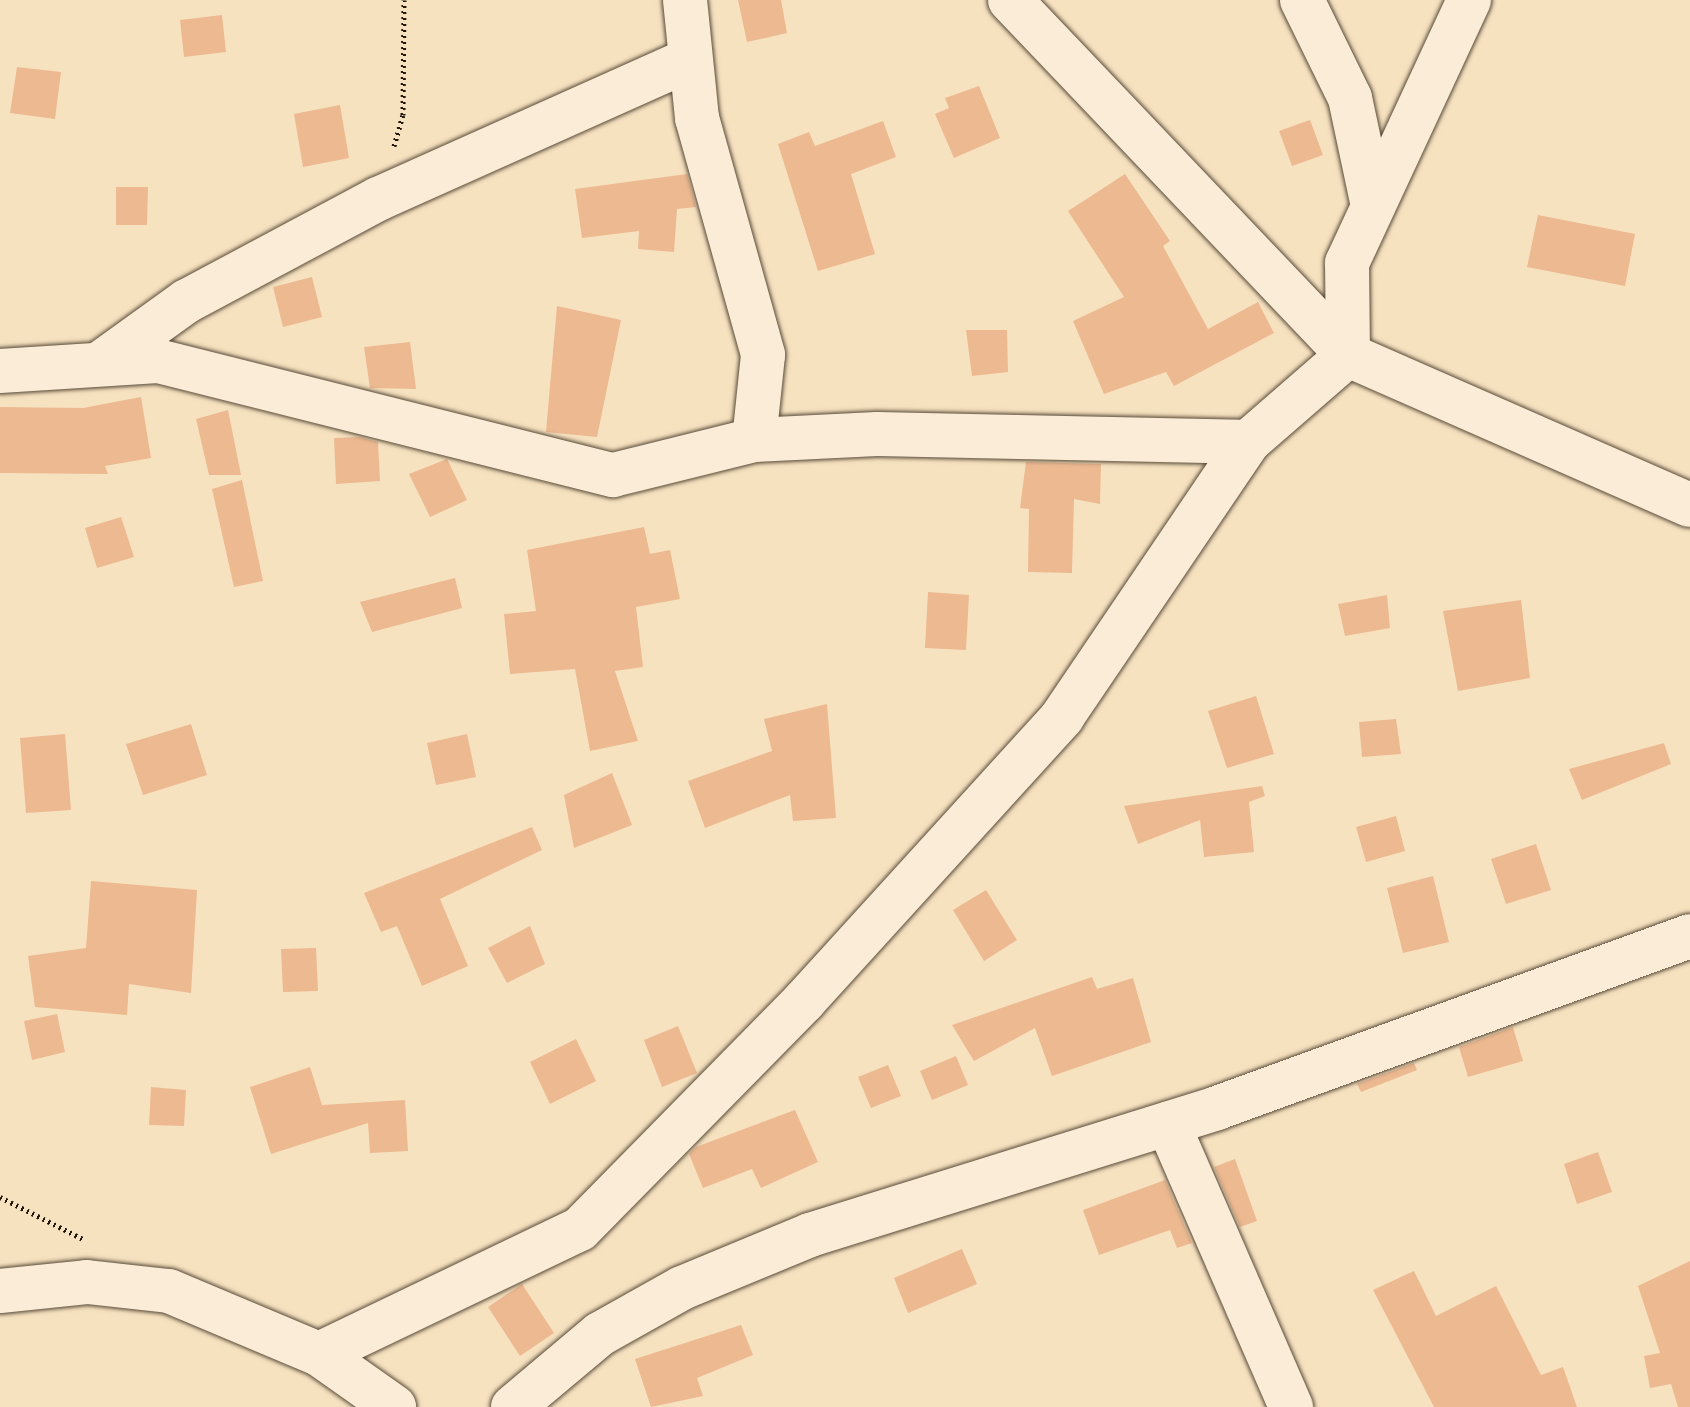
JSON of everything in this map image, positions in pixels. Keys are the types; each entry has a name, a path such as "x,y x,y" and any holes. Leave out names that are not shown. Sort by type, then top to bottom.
{"street":[{"path":"685,0 686,61 763,355 754,440"},
{"path":"1010,0 1348,355 1690,505"},
{"path":"1302,0 1350,98 1373,206"},
{"path":"319,1354 513,1266 580,1229 633,1181 1062,717 1248,442 1348,355 1347,263 1469,0"},
{"path":"102,362 187,301 378,199 686,61"},
{"path":"0,371 102,362 158,361 613,475 754,440 968,432 1248,442"},
{"path":"513,1407 600,1334 682,1288 810,1235 1168,1124 1690,936"},
{"path":"1168,1124 1291,1407"},
{"path":"0,1291 87,1282 169,1291 319,1354 394,1407"}],"path":[{"path":"378,199 403,115 404,0"}],"building":[{"path":"738,0 781,0 787,33 747,42"},
{"path":"222,15 226,52 184,57 180,20"},
{"path":"17,67 61,72 55,119 10,113"},
{"path":"979,86 1000,138 954,158 935,114 949,108 945,98"},
{"path":"340,105 349,158 303,167 294,114"},
{"path":"1310,120 1323,155 1292,166 1279,131"},
{"path":"883,121 896,157 851,174 875,254 818,271 778,144 809,132 815,146"},
{"path":"687,174 696,207 677,209 674,252 638,249 639,231 582,238 575,189"},
{"path":"1125,174 1170,241 1163,246 1208,329 1258,302 1274,333 1174,386 1166,372 1104,394 1073,321 1124,297 1068,211"},
{"path":"116,187 148,187 147,225 116,225"},
{"path":"1538,215 1635,234 1625,286 1527,267"},
{"path":"312,277 322,317 283,327 273,287"},
{"path":"557,306 621,320 597,437 546,432"},
{"path":"966,330 1007,330 1008,372 972,376"},
{"path":"410,342 416,389 370,388 364,347"},
{"path":"141,397 151,458 105,466 108,474 0,473 0,407 83,408"},
{"path":"228,410 241,475 209,475 196,419"},
{"path":"359,437 378,442 380,481 336,484 334,438"},
{"path":"447,459 467,500 430,517 409,474"},
{"path":"1026,462 1101,464 1100,504 1074,499 1072,573 1028,572 1029,509 1020,508"},
{"path":"242,480 263,581 234,587 212,489"},
{"path":"121,517 134,557 97,568 85,528"},
{"path":"644,527 650,554 670,550 680,599 636,607 643,667 615,671 638,741 590,751 575,669 510,674 504,614 536,611 527,550"},
{"path":"455,578 462,608 372,632 360,602"},
{"path":"928,592 969,595 966,650 925,648"},
{"path":"1387,595 1390,628 1345,636 1338,604"},
{"path":"1521,600 1530,678 1458,691 1443,611"},
{"path":"1256,696 1274,754 1227,768 1208,711"},
{"path":"827,704 836,818 793,821 790,795 705,828 688,781 772,751 764,719"},
{"path":"1396,719 1401,754 1362,757 1359,722"},
{"path":"191,724 207,775 143,795 126,744"},
{"path":"65,734 71,810 26,813 20,738"},
{"path":"467,734 476,777 436,785 427,743"},
{"path":"1664,743 1671,764 1582,800 1569,769"},
{"path":"612,773 632,825 574,848 564,795"},
{"path":"1262,786 1265,796 1249,802 1254,852 1204,857 1200,820 1138,844 1124,806"},
{"path":"1396,816 1405,851 1366,862 1356,827"},
{"path":"532,827 542,850 440,899 468,966 422,986 397,926 381,932 364,893"},
{"path":"1536,844 1551,890 1506,904 1491,859"},
{"path":"1433,876 1449,942 1403,953 1387,888"},
{"path":"91,881 197,890 191,993 129,984 127,1015 35,1007 28,956 86,948"},
{"path":"986,890 1017,940 984,961 953,910"},
{"path":"530,926 545,964 507,983 488,948"},
{"path":"316,948 318,991 283,992 281,949"},
{"path":"1092,977 1097,989 1133,978 1151,1042 1052,1076 1035,1028 974,1061 952,1025"},
{"path":"57,1014 65,1052 32,1060 24,1021"},
{"path":"678,1026 697,1073 662,1087 644,1040"},
{"path":"1513,1027 1523,1061 1468,1077 1459,1047"},
{"path":"576,1039 596,1081 550,1104 530,1062"},
{"path":"956,1056 968,1085 932,1100 920,1071"},
{"path":"1414,1063 1417,1070 1361,1092 1357,1084"},
{"path":"888,1065 901,1096 871,1108 858,1077"},
{"path":"310,1067 322,1105 405,1100 408,1151 370,1153 368,1123 271,1154 250,1087"},
{"path":"151,1087 186,1090 184,1126 149,1125"},
{"path":"795,1110 818,1162 761,1188 752,1169 703,1188 689,1154 696,1147"},
{"path":"1598,1152 1612,1192 1577,1204 1564,1164"},
{"path":"1235,1159 1257,1221 1240,1227 1214,1167"},
{"path":"1165,1180 1192,1243 1177,1248 1170,1230 1099,1255 1083,1210"},
{"path":"962,1249 977,1284 908,1313 894,1278"},
{"path":"1690,1261 1690,1407 1678,1407 1671,1384 1650,1388 1644,1356 1660,1353 1638,1286"},
{"path":"1414,1271 1436,1316 1496,1286 1541,1375 1563,1367 1577,1407 1434,1407 1373,1290"},
{"path":"522,1284 554,1333 520,1356 488,1307"},
{"path":"741,1325 753,1355 697,1378 703,1396 651,1407 635,1359"}]}
